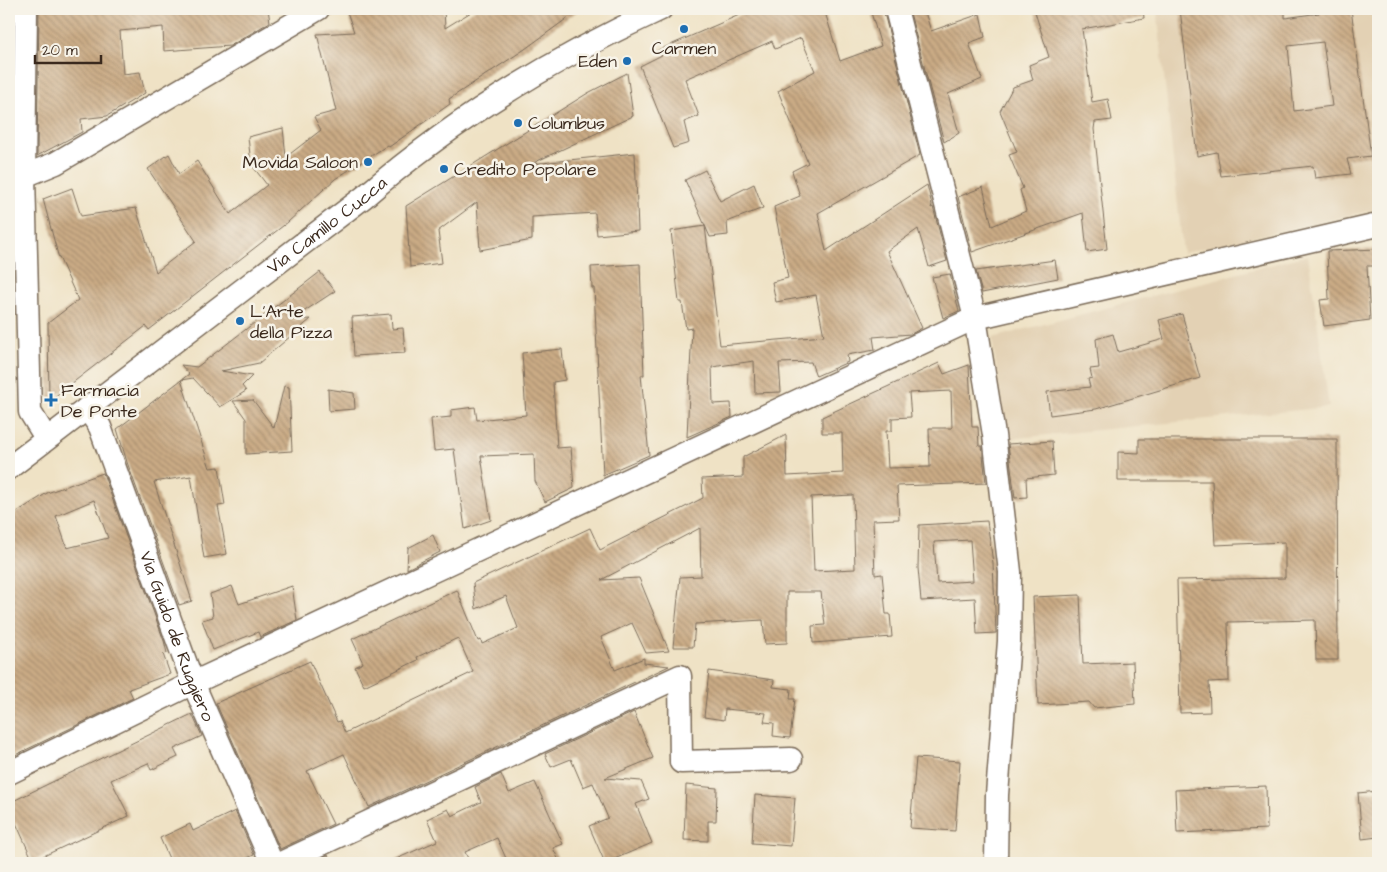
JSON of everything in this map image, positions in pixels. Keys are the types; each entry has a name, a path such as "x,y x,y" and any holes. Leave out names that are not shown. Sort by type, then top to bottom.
{"street":[{"path":"26,9 16,180 30,412 46,438"},
{"path":"16,180 56,163 318,9"},
{"name":"Via Camillo Cucca","path":"9,468 389,176 500,95 634,14 661,9"},
{"path":"896,9 975,318 994,435 1010,572 1009,641 998,796 996,863"},
{"path":"9,773 193,683 975,318 1378,225"},
{"name":"Via Guido de Ruggiero","path":"87,408 100,427 193,683 272,863"},
{"path":"281,863 680,676 681,762 791,759"}],"shaded area":[{"path":"1157,9 1378,9 1378,209 1183,253"},
{"path":"1308,255 1329,407 1007,439 992,338"}],"building":[{"path":"9,9 13,9 11,167 9,168"},
{"path":"39,9 268,9 270,22 230,46 164,51 163,27 120,31 123,74 140,72 145,93 107,116 81,119 82,132 37,156"},
{"path":"346,9 444,9 445,28 476,9 580,9 525,49 449,99 450,104 389,147 388,145 335,179 288,222 149,330 146,326 49,401 48,323 78,300 58,255 43,199 72,188 81,216 136,208 156,272 196,241 148,169 169,154 179,174 197,161 230,214 267,185 251,164 248,137 283,128 286,157 321,130 314,117 336,111 317,34 354,32"},
{"path":"753,9 824,9 840,61 881,46 870,9 883,9 920,155 818,213 826,251 927,185 931,208 933,207 947,261 929,267 918,229 887,251 922,328 911,334 873,337 875,350 847,355 848,362 816,376 811,362 779,363 781,392 755,393 754,361 712,367 713,404 731,403 732,417 687,437 692,328 686,329 682,302 679,302 671,231 705,226 720,345 824,336 816,295 776,302 772,282 788,278 774,207 800,196 792,171 808,163 778,91 815,71 801,38 775,49 772,41 685,79 699,116 684,122 689,143 673,148 640,66 662,55 659,50"},
{"path":"909,9 924,9 931,31 980,14 985,37 969,43 982,79 948,94 959,133 944,142"},
{"path":"1034,9 1143,9 1144,18 1082,29 1092,102 1108,99 1112,120 1095,122 1094,129 1107,249 1087,252 1083,213 972,252 958,197 983,187 992,226 1026,211 1020,190 1023,188 1009,155 1017,152 1000,111 1013,87 1033,80 1029,65 1049,57"},
{"path":"1180,9 1285,9 1285,18 1319,13 1319,9 1351,9 1371,156 1347,159 1351,174 1315,178 1313,166 1221,176 1217,152 1197,156","holes":["1323,42 1332,106 1294,111 1288,46"]},
{"path":"627,73 633,116 531,164 635,153 638,231 597,235 595,213 532,217 532,240 480,250 477,202 438,231 442,263 410,267 406,206 588,93"},
{"path":"705,170 720,201 754,184 763,208 727,222 728,235 710,237 685,180"},
{"path":"1378,249 1378,266 1367,266 1370,320 1324,326 1320,300 1329,299 1327,251"},
{"path":"1055,260 1058,278 982,293 976,271"},
{"path":"640,264 644,375 641,375 649,455 603,475 594,288 592,288 591,267"},
{"path":"320,272 335,291 291,320 311,319 259,363 221,371 252,376 242,386 246,391 220,407 193,378 181,380 189,374 181,365 197,367"},
{"path":"950,274 959,311 943,318 932,277"},
{"path":"391,314 392,329 403,328 405,353 354,356 352,317"},
{"path":"1182,314 1200,378 1096,409 1050,415 1047,392 1090,387 1088,379 1092,378 1090,369 1099,368 1096,339 1113,334 1118,352 1164,339 1159,320"},
{"path":"562,349 565,380 553,382 557,448 571,447 574,488 545,502 535,481 534,454 481,456 491,520 465,529 454,449 434,451 431,419 451,417 451,410 475,407 477,420 526,415 522,353"},
{"path":"939,363 944,374 969,365 972,427 978,427 979,446 982,446 986,483 897,486 899,519 873,520 875,575 882,574 886,614 890,614 892,637 813,643 812,626 825,625 821,592 787,592 787,643 765,644 763,620 695,624 693,647 673,647 680,577 701,576 700,528 601,580 639,578 669,651 646,653 632,623 601,637 615,670 644,658 644,663 669,666 369,807 344,754 307,771 333,824 280,849 216,703 310,661 337,722 340,721 345,733 473,672 458,638 417,657 418,660 364,686 355,667 363,663 352,639 457,590 478,641 481,640 482,644 518,628 506,596 476,609 473,583 590,528 600,550 703,498 702,479 743,477 743,457 786,435 787,476 843,473 842,433 822,433 822,417","holes":["951,391 952,428 929,428 930,467 888,468 886,431 892,431 892,418 911,417 909,393","853,495 855,569 814,571 811,497"]},
{"path":"181,380 210,468 219,467 225,505 218,506 227,554 204,558 191,476 154,482 192,601 179,605 127,462 117,429"},
{"path":"284,386 289,387 292,451 246,454 246,419 233,401 253,400 274,428"},
{"path":"328,389 354,393 355,409 329,411"},
{"path":"1139,439 1337,439 1338,660 1316,660 1315,620 1228,622 1229,681 1209,682 1210,712 1180,713 1177,580 1285,578 1285,542 1215,545 1212,481 1118,481 1118,452 1139,453"},
{"path":"1052,441 1054,475 1026,478 1027,497 1015,498 1008,444"},
{"path":"103,473 164,641 167,653 163,654 170,674 129,689 133,698 9,758 9,517 47,493","holes":["94,500 108,538 67,548 56,516"]},
{"path":"987,521 993,563 996,633 977,634 975,598 921,601 918,568 919,525","holes":["970,540 973,581 937,583 934,542"]},
{"path":"433,535 440,552 407,569 408,548"},
{"path":"232,586 239,604 292,586 297,620 260,637 258,632 213,650 202,620 213,617 210,594"},
{"path":"1080,595 1083,664 1133,662 1135,704 1094,708 1089,702 1038,705 1033,597"},
{"path":"709,671 774,680 773,687 791,689 790,699 795,699 790,738 773,736 774,723 764,722 766,713 725,709 724,720 704,717"},
{"path":"634,712 653,758 605,778 641,781 649,799 636,804 652,843 605,863 589,826 608,818 593,783 583,787 571,759 551,767 545,754"},
{"path":"192,714 202,736 174,749 178,757 151,770 148,763 111,780 129,816 33,861 16,823 9,827 9,803"},
{"path":"916,758 960,761 955,831 910,828"},
{"path":"501,774 509,793 535,782 563,844 553,848 560,863 508,863 497,838 465,852 470,863 387,863 437,841 427,819 448,809 452,816 481,802 475,787"},
{"path":"686,785 717,788 716,821 708,821 708,841 684,840"},
{"path":"1266,786 1267,829 1177,833 1175,790"},
{"path":"1378,791 1378,837 1362,839 1358,793"},
{"path":"755,795 795,798 791,846 752,843"},
{"path":"235,811 254,855 236,863 171,863 160,838 190,824 193,831"},
{"path":"328,855 333,863 311,863"}],"place":[{"name":"Carmen","path":"684,29"},
{"name":"Eden","path":"627,61"},
{"name":"Columbus","path":"518,123"},
{"name":"Movida Saloon","path":"368,162"},
{"name":"Credito Popolare","path":"444,169"},
{"name":"L'Arte della Pizza","path":"240,321"},
{"name":"Farmacia De Ponte","path":"51,400"}]}
